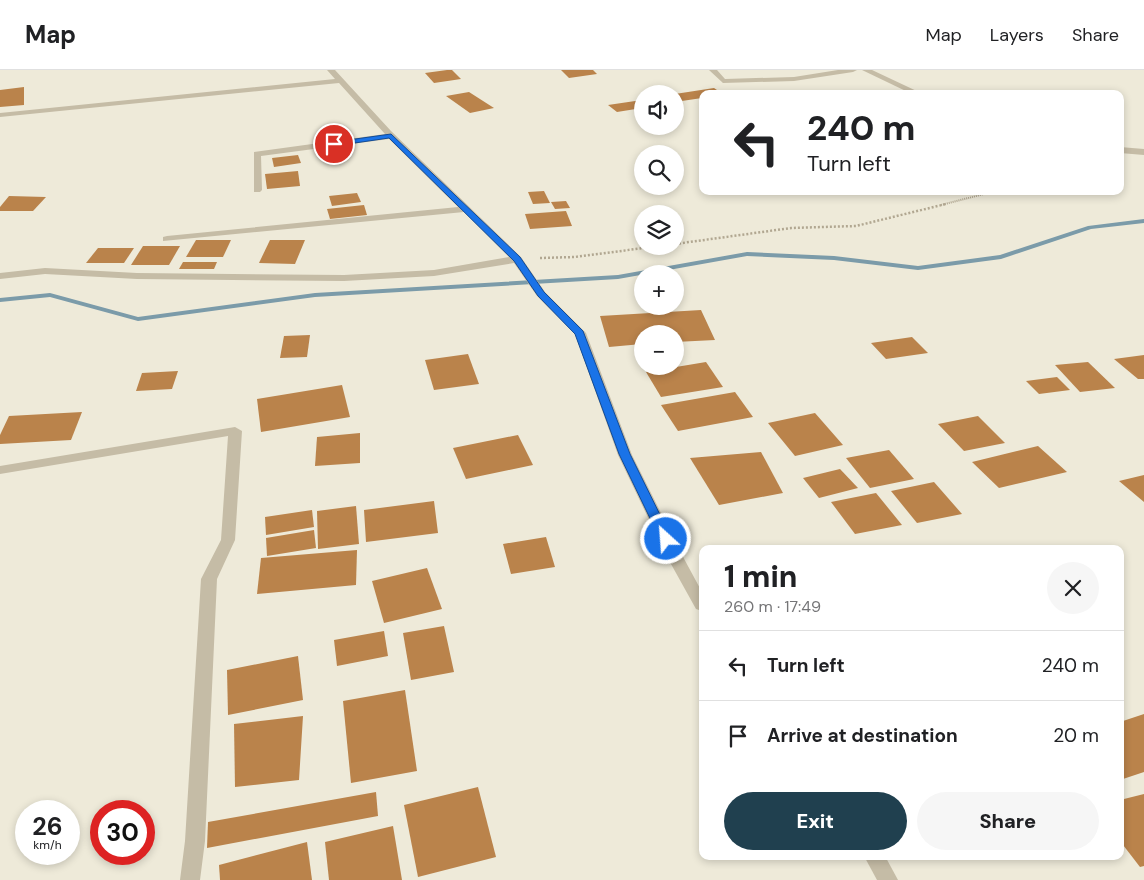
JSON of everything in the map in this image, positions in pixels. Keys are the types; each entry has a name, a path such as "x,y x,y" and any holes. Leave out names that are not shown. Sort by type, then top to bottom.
{"street":[{"path":"331,70 391,136 517,259 541,294 580,333 625,454 674,556 699,599"},
{"path":"713,70 723,82 794,78 853,70"},
{"path":"866,70 910,90"},
{"path":"0,115 341,81"},
{"path":"257,190 258,154 391,136"},
{"path":"1124,150 1144,152"},
{"path":"167,239 466,209"},
{"path":"0,276 45,272 137,276 344,278 434,273 517,259"},
{"path":"0,470 235,431 228,540 209,579 196,831 190,880"},
{"path":"876,860 888,880"}],"path":[{"path":"684,243 790,228 856,226 980,195"},
{"path":"517,259 575,257 634,249"}],"building":[{"path":"452,70 461,79 434,83 425,73"},
{"path":"561,70 593,70 597,74 569,78"},
{"path":"24,87 24,105 0,107 0,90"},
{"path":"714,88 717,90 701,90"},
{"path":"699,90 699,98 684,101 684,93"},
{"path":"469,92 494,108 470,113 446,96"},
{"path":"634,101 634,109 617,112 608,105"},
{"path":"298,155 301,163 274,167 272,158"},
{"path":"298,171 300,186 267,189 265,174"},
{"path":"544,191 550,203 533,204 528,192"},
{"path":"357,193 361,202 332,206 329,196"},
{"path":"9,196 46,197 33,211 0,211 0,207"},
{"path":"566,201 570,208 555,209 551,202"},
{"path":"364,205 367,215 330,219 327,209"},
{"path":"566,211 572,226 530,229 525,214"},
{"path":"196,240 231,240 223,257 186,257"},
{"path":"270,240 305,240 295,264 259,263"},
{"path":"143,246 180,246 169,265 131,265"},
{"path":"98,248 134,248 124,263 86,263"},
{"path":"183,262 217,262 214,269 179,269"},
{"path":"701,310 715,340 684,342 684,325 634,325 634,345 609,347 600,316 634,314 684,315 684,311"},
{"path":"310,335 307,357 280,358 284,336"},
{"path":"912,337 928,353 886,359 871,343"},
{"path":"468,354 479,384 434,390 425,360"},
{"path":"1144,355 1144,379 1138,379 1114,359"},
{"path":"706,362 723,387 661,397 648,375 684,375 684,366"},
{"path":"1088,362 1115,388 1080,392 1055,365"},
{"path":"178,371 172,389 136,391 142,373"},
{"path":"1057,377 1070,390 1039,394 1026,381"},
{"path":"342,385 350,417 261,432 257,399"},
{"path":"735,392 753,417 678,431 661,405"},
{"path":"82,412 71,440 0,444 0,435 9,416"},
{"path":"815,413 843,445 795,456 768,423"},
{"path":"978,416 1005,443 964,451 938,424"},
{"path":"360,433 360,463 315,466 317,437"},
{"path":"518,435 533,465 466,479 453,448"},
{"path":"1038,446 1067,472 999,488 972,462"},
{"path":"889,450 914,479 870,488 846,458"},
{"path":"761,452 783,493 719,505 690,458"},
{"path":"840,469 858,488 819,498 803,478"},
{"path":"1144,475 1144,502 1119,481"},
{"path":"934,482 962,514 917,523 891,491"},
{"path":"876,493 902,525 855,534 831,502"},
{"path":"434,501 438,533 366,542 364,510"},
{"path":"356,506 359,544 318,549 317,511"},
{"path":"312,510 314,527 266,535 265,517"},
{"path":"314,530 316,548 267,556 266,538"},
{"path":"546,537 555,567 511,574 503,544"},
{"path":"357,550 356,585 257,594 261,558"},
{"path":"427,568 442,609 384,623 372,581"},
{"path":"444,626 454,672 411,680 403,633"},
{"path":"384,631 388,656 337,666 334,640"},
{"path":"298,656 303,700 228,715 227,670"},
{"path":"405,690 417,771 351,783 343,701"},
{"path":"1144,714 1144,772 1124,779 1124,721"},
{"path":"303,716 299,780 235,787 234,724"},
{"path":"478,787 496,857 418,877 404,805"},
{"path":"376,792 378,816 207,848 208,822"},
{"path":"1144,794 1144,866 1140,867 1124,846 1124,799"},
{"path":"393,826 402,880 329,880 325,842"},
{"path":"307,842 312,880 220,880 219,865"}],"waterway":[{"path":"0,300 50,295 138,319 315,295 618,277 747,254 834,258 918,268 1001,257 1090,227 1144,221"}],"route":[{"path":"334,144 391,136 517,259 541,294 580,333 625,454 666,539"}]}
